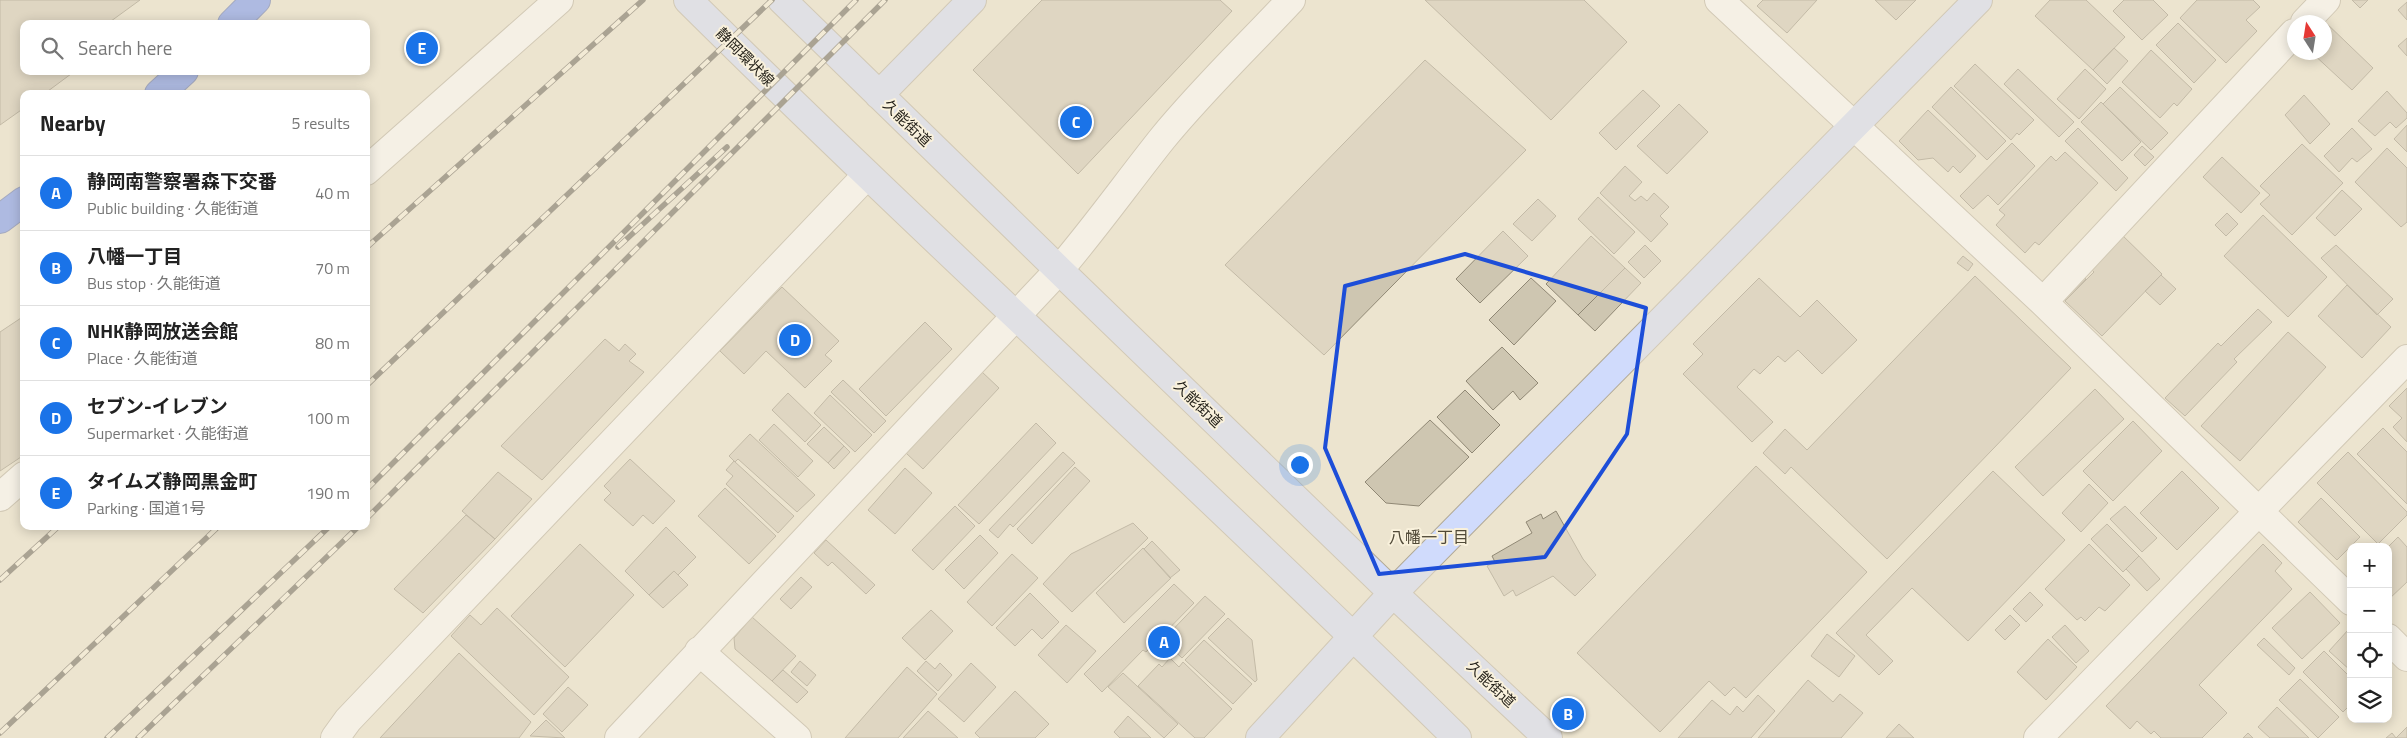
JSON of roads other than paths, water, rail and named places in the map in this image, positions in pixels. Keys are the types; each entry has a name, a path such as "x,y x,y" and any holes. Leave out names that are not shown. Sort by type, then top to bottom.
{"highway":[{"path":"163,90 180,75"},
{"path":"0,219 20,204"}],"main road":[{"name":"静岡環状線","path":"688,0 866,175"},
{"name":"久能街道","path":"782,0 1393,593 1548,738"},
{"path":"879,95 972,0"},
{"path":"1260,738 1393,593 1978,0"},
{"path":"866,175 1354,636 1457,738"}],"street":[{"path":"370,167 558,0"},
{"path":"618,738 1059,270 1101,220 1162,139 1215,79 1291,0"},
{"path":"1719,0 1853,127 2043,302 2261,511 2347,597"},
{"path":"2312,15 2326,0"},
{"path":"2043,302 2287,41"},
{"path":"335,738 355,713 866,175"},
{"path":"2038,738 2407,360"},
{"path":"0,497 20,480"},
{"path":"2392,642 2407,657"},
{"path":"699,652 797,738"}],"railway":[{"path":"370,244 643,0"},
{"path":"370,382 772,0"},
{"path":"370,486 856,0"},
{"path":"370,515 885,0"},
{"path":"618,247 727,147"},
{"path":"0,580 55,530"},
{"path":"0,733 215,530"},
{"path":"107,738 326,530"},
{"path":"138,738 355,530"}],"place":[{"name":"タイムズ静岡黒金町","path":"422,48"},
{"name":"NHK静岡放送会館","path":"1076,122"},
{"name":"セブン-イレブン","path":"795,340"},
{"name":"静岡南警察署森下交番","path":"1164,642"},
{"name":"八幡一丁目","path":"1568,714"}],"district":[{"name":"八幡一丁目","path":"1429,537"}]}
